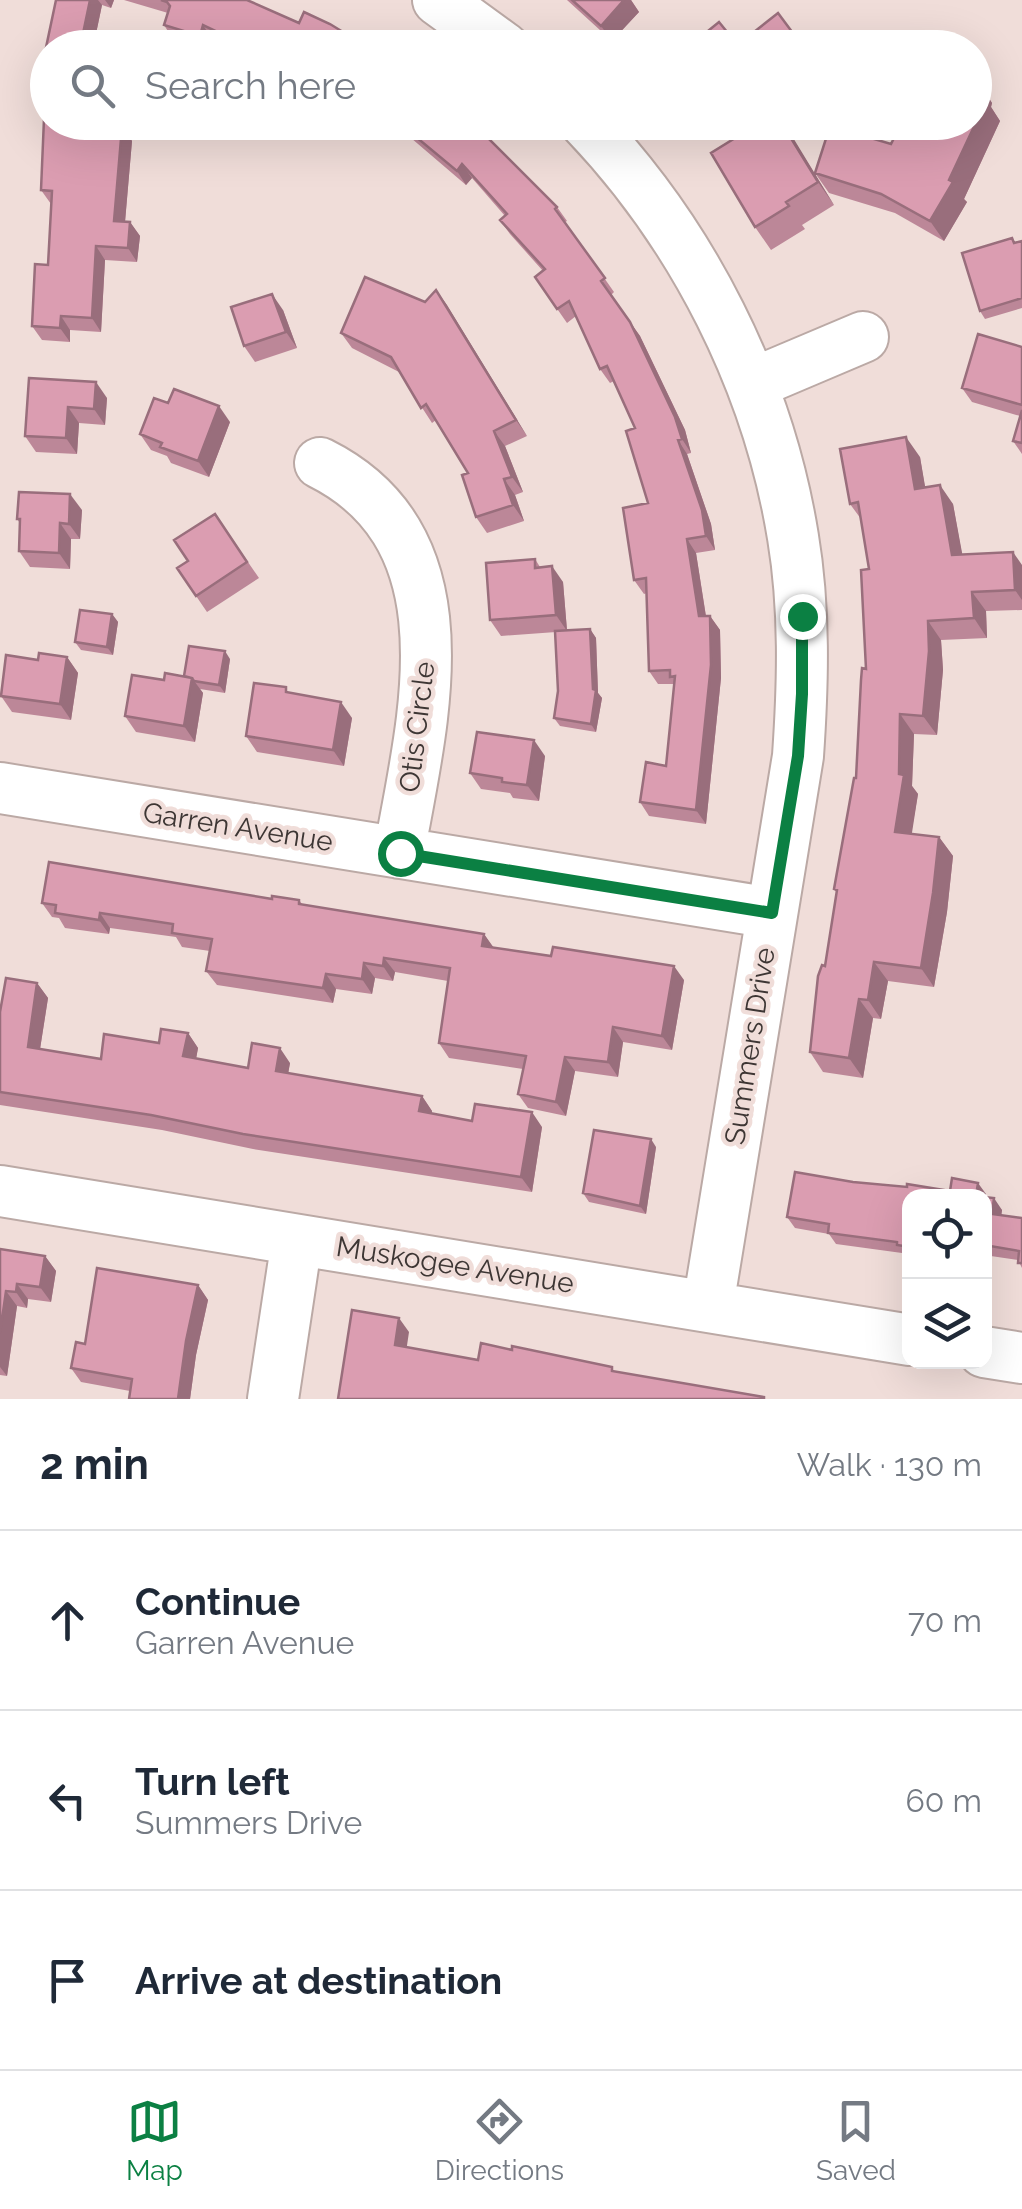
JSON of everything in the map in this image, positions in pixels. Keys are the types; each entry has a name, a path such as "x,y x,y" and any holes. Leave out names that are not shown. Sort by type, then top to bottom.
{"street":[{"path":"438,0 479,30"},
{"name":"Summers Drive","path":"602,140 674,234 720,313 752,384 777,460 793,537 802,616 798,756 708,1306"},
{"path":"752,384 864,337"},
{"name":"Otis Circle","path":"320,463 363,488 388,514 416,570 426,638 426,698 400,853"},
{"name":"Garren Avenue","path":"0,788 772,913"},
{"name":"Muskogee Avenue","path":"0,1191 902,1339"},
{"path":"273,1399 297,1240"},
{"path":"992,1353 1022,1358"}],"building":[{"path":"56,0 90,0 84,30 50,30"},
{"path":"161,0 247,0 299,23 304,12 340,30 213,30 203,25 202,30 180,30 164,25 170,6"},
{"path":"572,0 624,0 601,26"},
{"path":"778,13 791,30 757,30"},
{"path":"719,22 725,30 709,30"},
{"path":"43,140 121,140 114,221 130,222 128,248 96,246 92,318 61,316 60,328 32,326 35,264 48,265 52,191 41,190"},
{"path":"420,140 490,140 557,207 630,322 675,417 706,536 687,539 699,616 710,616 711,665 696,810 640,802 646,762 666,766 675,676 670,677 670,670 649,671 646,578 634,580 623,508 648,503 626,431 635,428 607,366 600,369 569,301 557,309 535,277 545,269 500,220 507,214 462,164 457,171"},
{"path":"732,140 792,140 818,182 755,227 711,153"},
{"path":"826,140 877,140 891,144 893,140 968,140 949,180 953,182 930,221 881,194 815,173"},
{"path":"1012,238 1014,243 1022,241 1022,298 980,311 962,253"},
{"path":"365,277 425,302 436,290 516,420 494,431 512,477 504,479 513,505 476,517 462,475 468,473 426,404 421,408 391,357 341,333"},
{"path":"272,294 286,332 244,346 231,307"},
{"path":"978,334 1022,347 1022,405 962,388"},
{"path":"29,378 96,382 94,409 68,407 66,438 25,436"},
{"path":"174,389 219,406 198,461 160,447 162,443 140,434 154,398 168,403"},
{"path":"1022,410 1022,443 1013,441"},
{"path":"906,437 915,489 940,485 952,555 1013,552 1015,590 972,592 974,618 928,621 923,716 900,714 899,774 904,775 895,832 939,837 921,968 874,962 868,1000 859,999 849,1058 810,1052 818,976 822,965 825,966 837,890 834,889 856,778 862,668 866,669 861,570 869,569 858,502 850,504 840,449"},
{"path":"19,492 70,494 69,524 60,523 59,553 19,551"},
{"path":"215,514 247,562 196,596 177,568 188,561 174,540"},
{"path":"535,559 535,568 552,566 556,615 490,620 486,563"},
{"path":"80,610 112,614 107,647 75,642"},
{"path":"590,629 596,690 591,724 554,718 558,691 555,631"},
{"path":"189,646 225,651 219,685 184,676"},
{"path":"39,653 67,657 60,704 1,696 6,655 38,660"},
{"path":"165,673 192,678 184,726 125,716 132,675 164,680"},
{"path":"254,683 341,702 333,750 246,736"},
{"path":"477,732 534,740 527,785 470,773"},
{"path":"49,862 272,899 299,900 299,904 484,934 482,946 551,956 553,947 674,966 662,1036 613,1027 608,1062 565,1057 556,1102 518,1094 526,1056 439,1043 450,968 384,958 383,966 364,963 362,979 326,974 323,988 206,971 212,939 172,933 173,924 100,913 99,920 55,913 56,905 42,903"},
{"path":"6,978 37,983 28,1047 101,1059 104,1034 159,1043 161,1029 188,1033 183,1056 248,1068 252,1043 280,1048 276,1071 422,1096 419,1111 472,1121 475,1104 532,1112 521,1177 0,1092 0,1012"},
{"path":"594,1130 651,1139 640,1206 583,1193"},
{"path":"795,1172 853,1182 938,1189 902,1189 902,1246 828,1233 829,1224 787,1217"},
{"path":"952,1178 978,1183 977,1189 950,1189"},
{"path":"992,1214 1022,1218 1022,1263 1018,1263 1019,1251 992,1246"},
{"path":"0,1249 45,1256 40,1287 17,1284 16,1292 6,1291 0,1333"},
{"path":"97,1268 198,1285 178,1399 129,1399 132,1379 71,1368 76,1342 85,1344"},
{"path":"352,1310 399,1318 395,1345 478,1360 481,1343 512,1350 512,1346 612,1367 612,1371 764,1399 338,1399"}],"route":[{"path":"400,853 772,913 798,756 802,616"}]}
